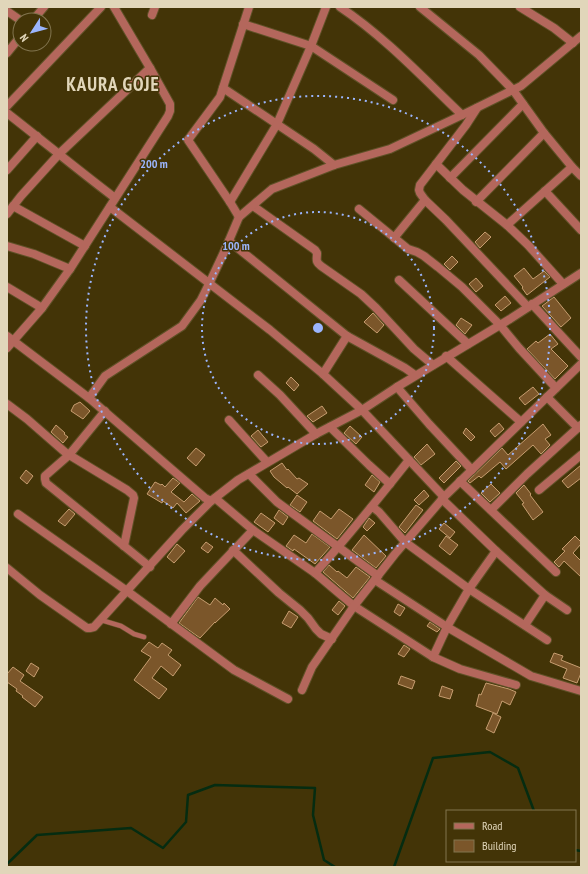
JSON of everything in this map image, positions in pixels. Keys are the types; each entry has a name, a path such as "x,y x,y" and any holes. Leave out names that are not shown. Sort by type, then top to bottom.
{"street":[{"path":"7,106 101,7"},
{"path":"7,348 10,338 42,308 70,270 170,111 170,104 114,7"},
{"path":"152,15 155,7"},
{"path":"239,217 188,140 220,97 249,7"},
{"path":"230,202 277,124 311,46 326,7"},
{"path":"340,7 355,17 385,42 462,115"},
{"path":"420,7 479,55 513,90 544,133 572,168 581,176"},
{"path":"89,398 105,376 182,326 201,300 239,217 272,189 334,165 390,149 462,115 521,86 578,41 520,7"},
{"path":"243,24 311,46 393,100"},
{"path":"7,214 59,154 150,68"},
{"path":"223,88 314,149 334,165"},
{"path":"450,178 523,104"},
{"path":"478,107 420,185 420,193 581,358"},
{"path":"7,113 114,198"},
{"path":"476,202 544,133"},
{"path":"7,170 36,136"},
{"path":"436,164 476,202 506,225 528,245 564,284"},
{"path":"506,225 572,168"},
{"path":"545,191 581,230"},
{"path":"394,238 426,200"},
{"path":"13,206 85,246"},
{"path":"253,206 315,250 317,253 317,263 361,294 414,349 433,365"},
{"path":"110,207 270,330 323,374 362,410 443,498 496,551 545,595 567,610"},
{"path":"359,209 408,249 417,252 462,287 500,325 556,388"},
{"path":"229,241 347,336 405,368 415,376"},
{"path":"7,246 34,254 70,270"},
{"path":"7,568 40,595 86,628 94,627 182,530 213,500 238,480 316,434 362,410 446,356 500,325 581,273"},
{"path":"399,280 468,344"},
{"path":"7,287 42,308"},
{"path":"323,374 347,336"},
{"path":"10,338 105,411 205,498 213,500 315,573 354,606 433,656 460,669 516,685"},
{"path":"446,356 521,422"},
{"path":"302,690 312,667 354,606 443,498 581,364"},
{"path":"258,375 280,395 316,434"},
{"path":"397,387 472,470"},
{"path":"491,510 579,426 547,397"},
{"path":"7,404 69,455 133,495 134,498 124,546"},
{"path":"105,411 69,455 45,476 46,483 150,567"},
{"path":"229,420 267,462"},
{"path":"330,427 390,484"},
{"path":"539,490 581,455"},
{"path":"315,573 371,508 409,460"},
{"path":"248,474 277,502 338,547 376,578 448,627 531,676 581,691"},
{"path":"460,481 556,572"},
{"path":"371,508 374,508 379,512 406,542 469,589 547,640"},
{"path":"18,514 127,591 234,670 288,699"},
{"path":"171,624 200,586 253,530"},
{"path":"233,550 279,593 300,610 308,618 316,630 332,639"},
{"path":"433,656 469,589 496,551"},
{"path":"525,625 545,595"}],"lane":[{"path":"101,620 121,626 134,634 144,637"}],"building":[{"path":"485,232 491,237 480,248 475,242"},
{"path":"452,256 458,262 450,270 444,264"},
{"path":"524,268 533,279 544,271 550,277 527,295 522,288 523,287 514,276"},
{"path":"476,278 483,286 476,292 469,284"},
{"path":"505,296 511,303 501,311 495,305"},
{"path":"554,297 571,318 561,327 542,306"},
{"path":"373,313 384,325 377,333 364,322"},
{"path":"461,318 472,325 465,334 456,325"},
{"path":"550,334 558,344 551,349 568,366 555,379 527,349 536,341 538,343"},
{"path":"291,377 299,385 294,391 286,383"},
{"path":"533,387 539,394 525,405 519,398"},
{"path":"80,402 90,411 83,419 71,411 74,405"},
{"path":"322,406 327,413 313,422 307,416"},
{"path":"499,423 504,429 495,437 490,431"},
{"path":"543,424 551,435 545,439 550,445 541,454 533,445 506,469 500,462 481,478 479,476 470,483 468,481 502,448 508,455"},
{"path":"56,425 68,437 63,443 51,432"},
{"path":"350,426 362,437 356,444 344,433"},
{"path":"466,428 475,437 471,441 463,433"},
{"path":"258,430 268,442 261,447 251,436"},
{"path":"427,444 435,454 421,465 414,457"},
{"path":"196,448 205,455 196,466 187,458"},
{"path":"456,461 461,466 444,483 439,478"},
{"path":"282,463 297,479 299,478 308,484 297,494 274,477 270,471"},
{"path":"581,465 581,478 568,488 562,481"},
{"path":"26,470 33,476 27,484 20,478"},
{"path":"372,475 380,482 374,492 365,485"},
{"path":"173,478 180,483 171,492 184,502 192,494 200,501 186,513 177,503 173,508 163,501 162,503 147,494 155,482 161,485 162,484 165,487"},
{"path":"491,484 500,493 490,502 481,493"},
{"path":"524,485 543,512 533,520 522,504 524,503 516,493"},
{"path":"424,490 429,496 419,505 414,500"},
{"path":"297,495 307,502 300,512 290,505"},
{"path":"416,505 423,510 405,533 399,527"},
{"path":"69,509 75,514 65,526 58,521"},
{"path":"339,509 353,519 337,539 313,521 320,511 331,519"},
{"path":"279,510 288,517 283,525 274,518"},
{"path":"261,513 275,523 268,532 254,522"},
{"path":"369,518 375,523 367,531 363,527"},
{"path":"444,523 455,532 450,538 439,529"},
{"path":"312,534 330,547 315,564 294,549 293,551 286,546 294,535 306,543"},
{"path":"364,535 386,556 376,568 352,550"},
{"path":"446,536 458,545 450,555 439,546"},
{"path":"575,536 581,542 573,553 581,561 581,577 564,561 559,567 554,562 565,551 562,549"},
{"path":"206,542 213,547 208,553 201,548"},
{"path":"177,544 185,551 174,563 167,557"},
{"path":"329,565 347,578 356,567 370,577 353,598 323,572"},
{"path":"198,597 210,605 215,598 223,605 224,603 230,609 200,638 179,623"},
{"path":"339,601 345,606 338,615 332,610"},
{"path":"398,604 405,608 400,616 394,612"},
{"path":"289,611 298,617 291,628 282,623"},
{"path":"430,622 440,629 437,632 427,626"},
{"path":"149,642 158,648 162,643 172,650 168,655 181,665 173,676 161,666 152,678 167,689 159,699 134,680 151,657 141,651"},
{"path":"404,645 410,649 404,657 398,654"},
{"path":"554,653 563,656 561,660 581,668 581,673 577,683 563,678 567,669 550,662"},
{"path":"31,663 39,668 34,677 26,671"},
{"path":"13,667 24,675 20,681 43,697 35,707 16,691 17,689 7,682 7,674"},
{"path":"401,676 415,681 412,689 398,684"},
{"path":"486,683 516,692 510,705 502,701 497,714 476,706 479,694 481,695"},
{"path":"442,686 453,690 450,699 439,696"},
{"path":"493,713 501,717 494,733 486,729"}],"waterway":[{"path":"394,867 433,758 490,752 518,768 534,810"},
{"path":"7,864 37,835 131,828 163,848 186,822 188,795 215,785 315,788 313,815 324,860 335,867"},
{"path":"576,850 581,851"}],"district":[{"name":"KAURA GOJE","path":"113,84"}]}
